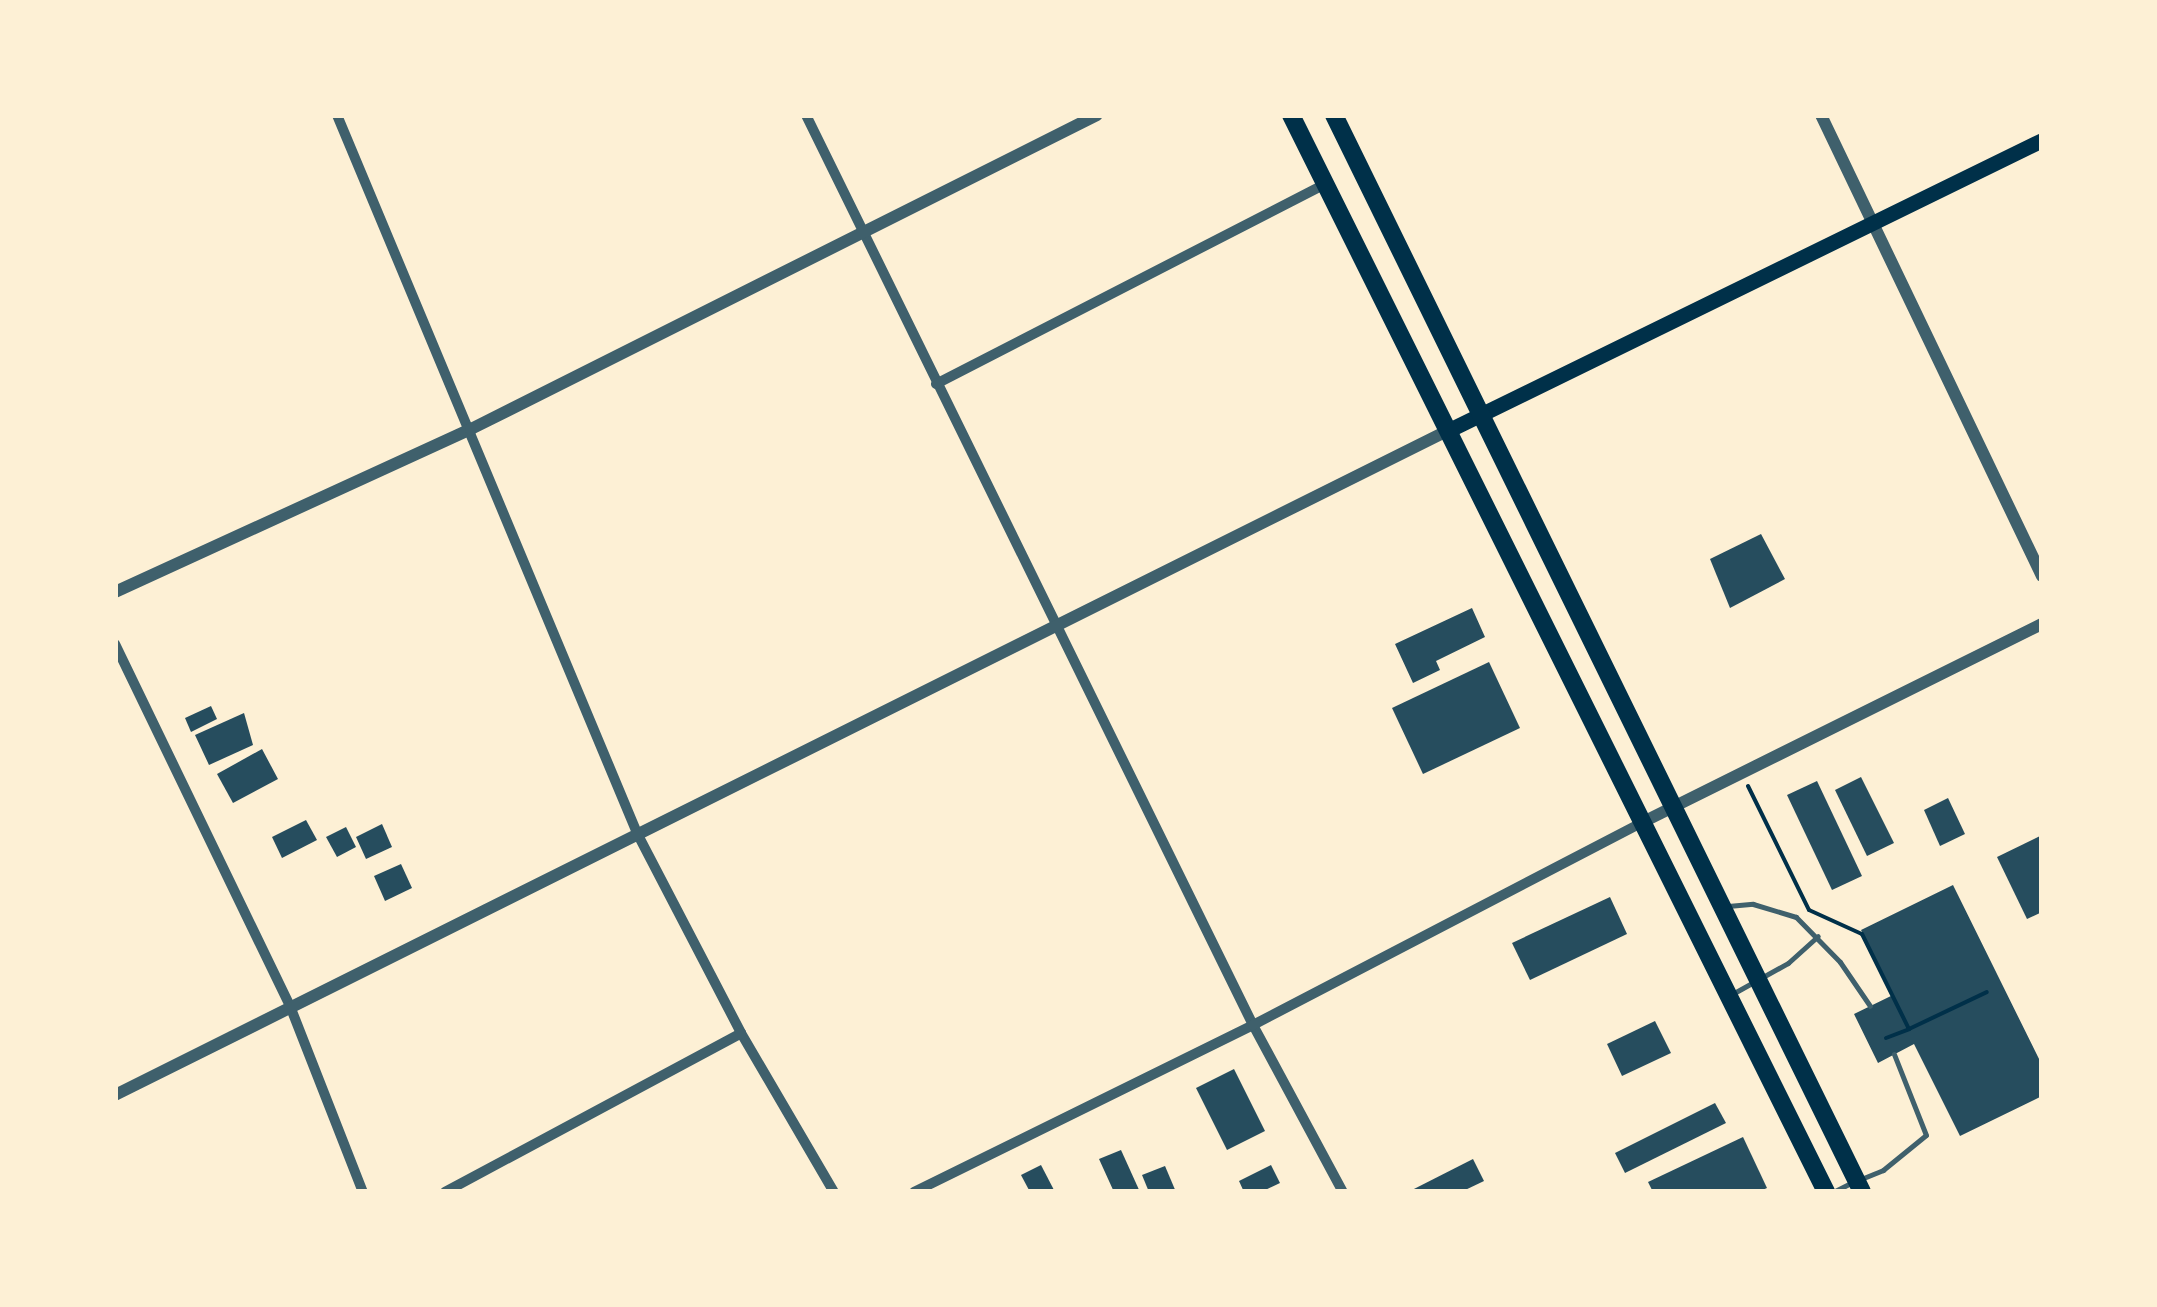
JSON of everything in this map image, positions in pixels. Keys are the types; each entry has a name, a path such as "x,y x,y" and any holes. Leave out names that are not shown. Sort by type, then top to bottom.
{"highway":[{"path":"1291,115 1830,1192"},
{"path":"1334,115 1859,1186"}],"main road":[{"path":"1447,431 2042,140"}],"street":[{"path":"337,115 637,833 740,1033 834,1192"},
{"path":"806,115 1253,1025 1342,1192"},
{"path":"115,592 471,428 1096,115"},
{"path":"1821,115 2042,576"},
{"path":"936,384 1325,184"},
{"path":"115,1095 1447,431"},
{"path":"914,1192 1253,1025 1642,822 2042,624"},
{"path":"115,644 290,1006 364,1192"},
{"path":"445,1192 740,1033"}],"lane":[{"path":"1721,906 1753,904 1796,917 1818,936 1870,1006"},
{"path":"1732,994 1788,963 1818,936"},
{"path":"1830,1192 1859,1186 1926,1134 1894,1054"}],"path":[{"path":"1742,772 1809,910 1862,934 1909,1030"},
{"path":"1886,1038 1987,992"}],"building":[{"path":"1761,534 1785,579 1730,608 1710,559"},
{"path":"1472,608 1485,637 1436,661 1440,670 1413,683 1395,644"},
{"path":"1489,662 1520,728 1423,774 1392,708"},
{"path":"211,706 217,719 191,732 185,718"},
{"path":"244,713 253,745 209,765 195,735"},
{"path":"262,749 278,779 233,803 217,774"},
{"path":"1861,777 1894,843 1867,856 1835,790"},
{"path":"1817,781 1862,876 1832,890 1787,795"},
{"path":"1948,798 1965,834 1940,846 1924,810"},
{"path":"306,820 317,840 282,858 272,837"},
{"path":"382,824 392,847 366,859 356,837"},
{"path":"346,827 356,847 337,857 326,837"},
{"path":"2042,835 2042,912 2027,919 1997,857"},
{"path":"401,864 412,888 385,901 374,876"},
{"path":"1953,885 2042,1065 2042,1096 1960,1136 1914,1044 1878,1063 1854,1014 1893,995 1861,930"},
{"path":"1610,897 1627,934 1530,980 1512,943"},
{"path":"1655,1021 1671,1053 1622,1076 1607,1044"},
{"path":"1234,1069 1265,1131 1227,1150 1196,1088"},
{"path":"1715,1103 1726,1123 1625,1173 1615,1153"},
{"path":"1743,1137 1767,1188 1758,1192 1653,1192 1648,1182"},
{"path":"1121,1150 1140,1192 1114,1192 1099,1159"},
{"path":"1473,1159 1484,1181 1461,1192 1408,1192"},
{"path":"1041,1165 1055,1192 1030,1192 1021,1175"},
{"path":"1271,1165 1280,1183 1261,1192 1244,1192 1239,1181"},
{"path":"1165,1166 1176,1192 1149,1192 1142,1175"}]}
